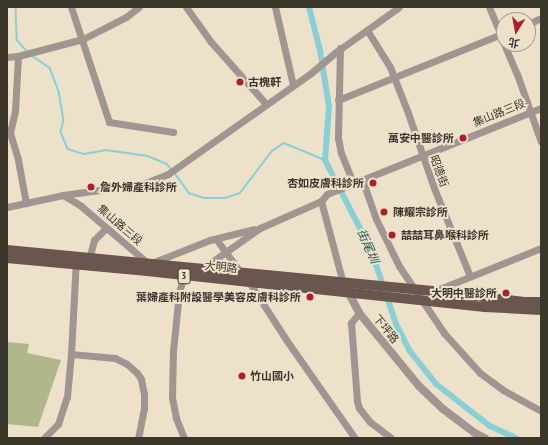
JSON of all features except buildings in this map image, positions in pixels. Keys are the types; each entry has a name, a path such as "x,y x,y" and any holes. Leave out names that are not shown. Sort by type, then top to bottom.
{"main road":[{"name":"大明路","path":"7,250 148,268 202,269 343,283 361,289"},
{"name":"大明路","path":"7,258 76,260 89,258 184,276 350,292 361,289"},
{"name":"3","path":"361,289 415,289 524,302 541,302"},
{"name":"3","path":"361,289 398,298 485,307 541,310"}],"street":[{"path":"71,7 110,122 173,132"},
{"path":"7,56 21,55 83,39 126,17 139,7"},
{"path":"186,7 212,42 266,104"},
{"path":"274,7 293,85"},
{"path":"7,207 63,195 144,184 168,174 311,73 340,48 399,7"},
{"path":"489,7 496,22"},
{"name":"昭德街","path":"367,30 387,62 394,78 434,188 470,276"},
{"path":"338,100 496,36"},
{"path":"340,48 338,138 341,153 353,183"},
{"path":"507,52 517,74 541,142"},
{"path":"21,55 15,111 9,124 26,202"},
{"name":"集山路三段","path":"321,201 327,194 362,179 541,108"},
{"path":"362,179 385,240 398,266 444,333 480,373 503,390 541,411"},
{"name":"集山路三段","path":"63,195 81,206 148,268"},
{"path":"184,438 176,418 172,397 175,313 184,276 202,269 260,228 321,201"},
{"name":"下坪路","path":"321,201 343,283 350,292 359,314 419,386 443,409 485,438"},
{"path":"148,268 216,239 260,228"},
{"path":"89,258 94,240 105,229"},
{"path":"216,239 224,252 241,273"},
{"path":"422,300 435,291 541,248"},
{"path":"44,438 56,428 62,415 67,397 76,260"},
{"path":"249,282 287,341 354,438"},
{"path":"359,314 351,322 357,401 359,408 370,422 391,438"},
{"path":"71,354 115,358 127,364 137,373 141,379 144,395 144,408 138,438"}],"green space":[{"path":"7,342 29,344 27,353 61,360 38,427 7,424"}],"waterway":[{"path":"16,7 17,40 27,51"},
{"name":"街尾圳","path":"309,7 320,50 329,106 325,160 371,250 396,324 409,350 436,384 490,426 516,438"},
{"path":"31,55 50,68 59,92 64,120 61,132 68,149 84,154 106,150 148,156 167,164 171,169"},
{"path":"174,172 189,193 204,198 225,198 240,193 272,151 284,143 325,160"}],"place":[{"name":"古槐軒","path":"240,82"},
{"name":"萬安中醫診所","path":"463,138"},
{"name":"杏如皮膚科診所","path":"373,183"},
{"name":"詹外婦產科診所","path":"91,187"},
{"name":"陳耀宗診所","path":"384,212"},
{"name":"喆喆耳鼻喉科診所","path":"392,235"},
{"name":"大明中醫診所","path":"506,293"},
{"name":"葉婦產科附設醫學美容皮膚科診所","path":"310,297"},
{"name":"竹山國小","path":"242,376"}]}
